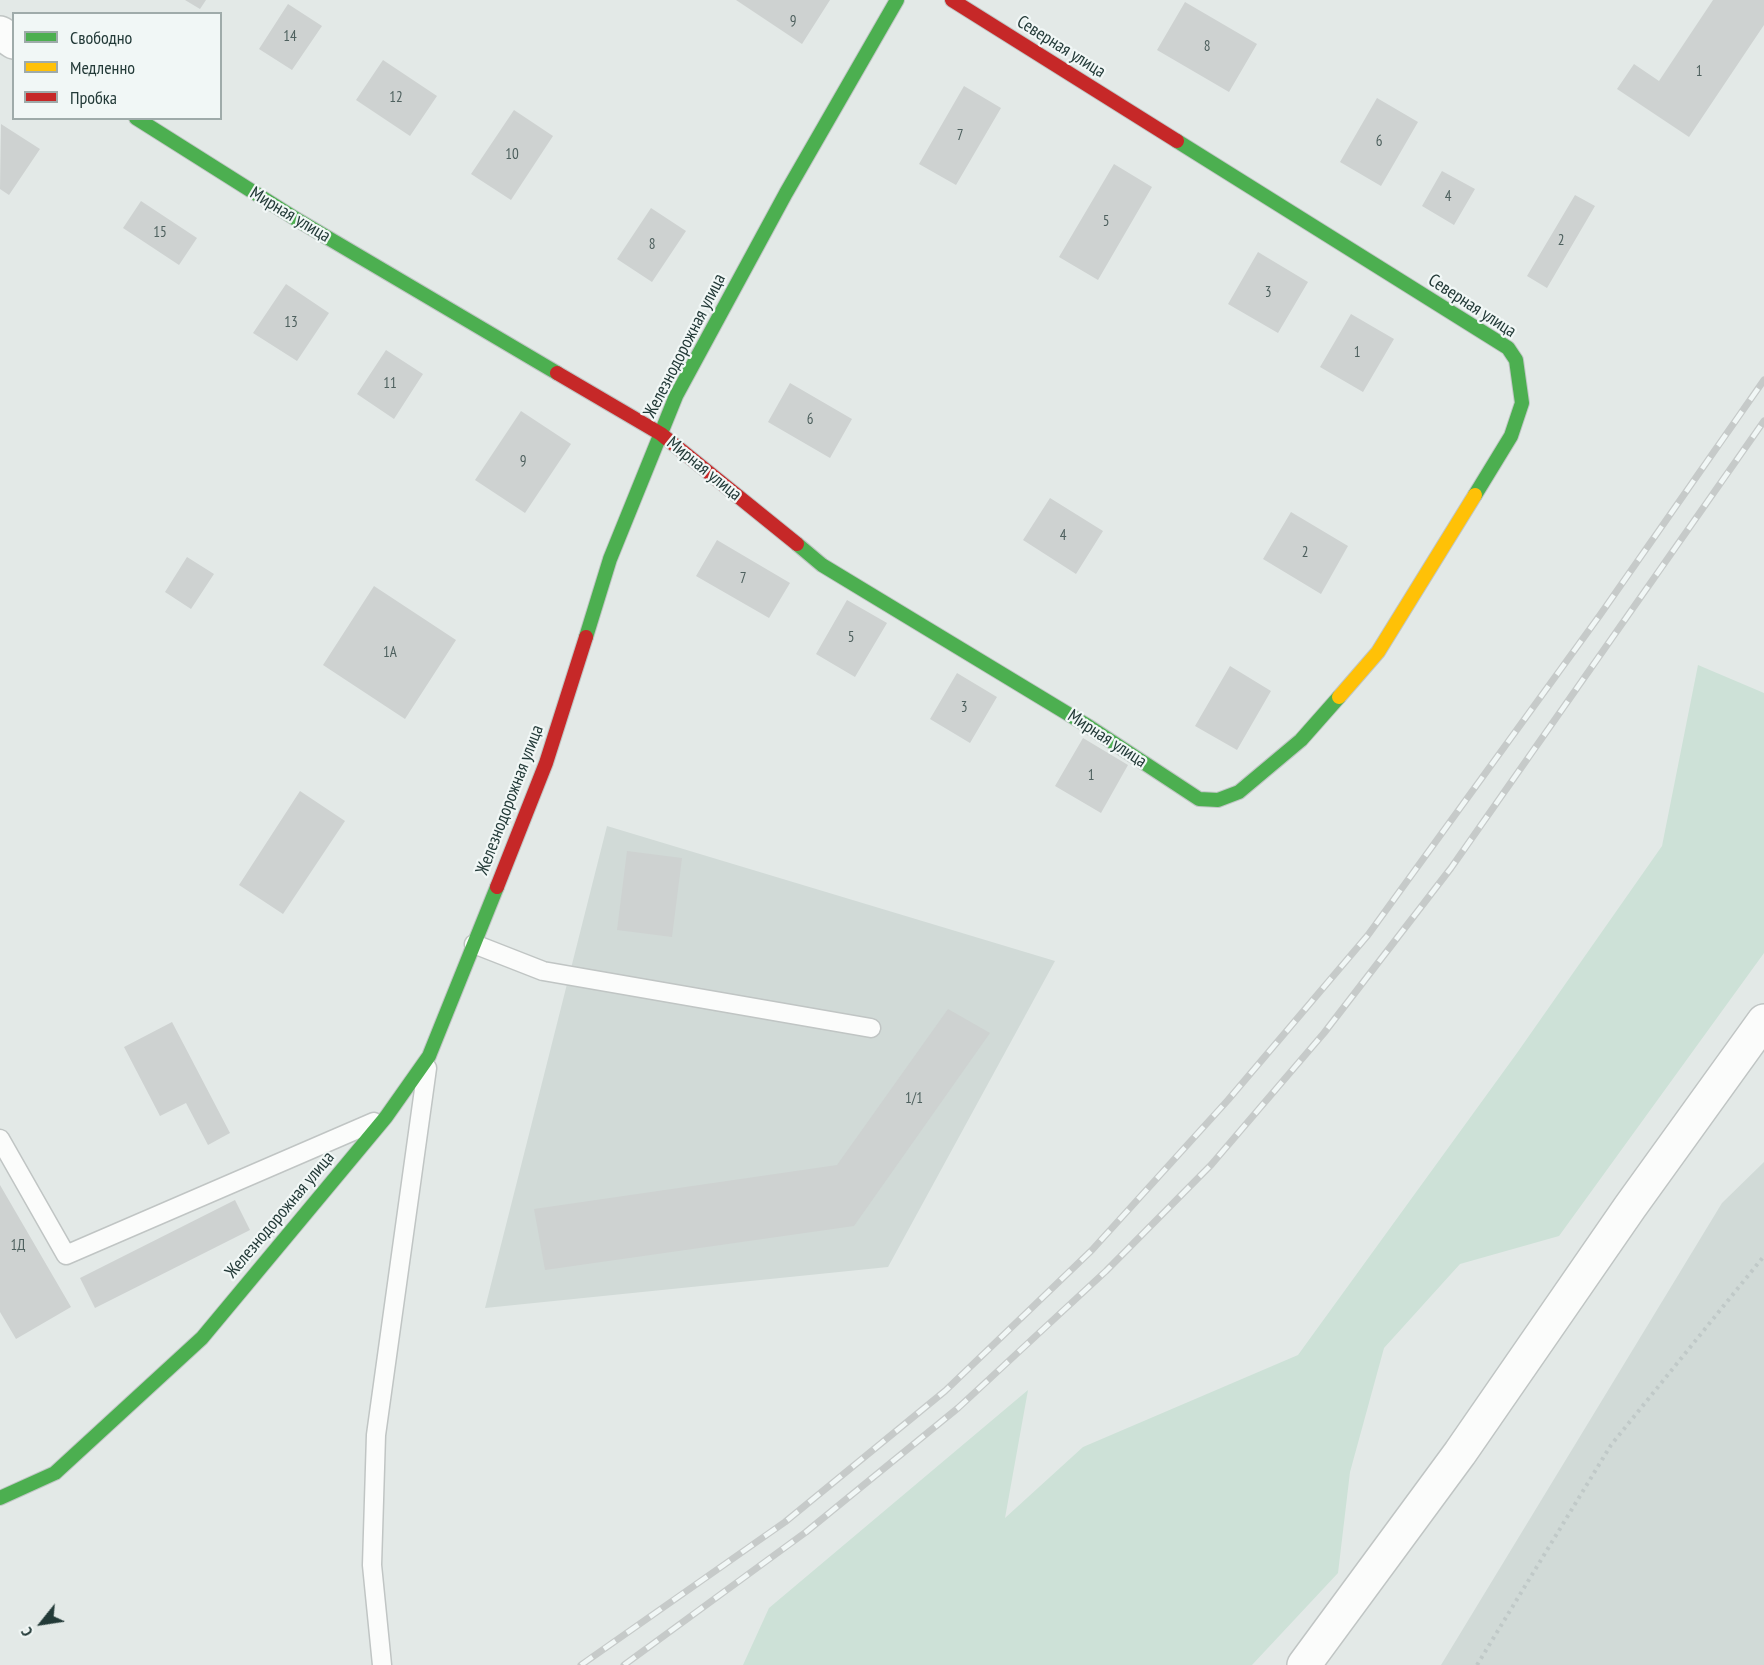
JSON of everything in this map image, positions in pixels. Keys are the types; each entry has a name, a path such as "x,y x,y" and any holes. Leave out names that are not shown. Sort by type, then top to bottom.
{"street":[{"name":"Железнодорожная улица","path":"0,1498 55,1473 202,1338 386,1117 429,1056 546,763 610,559 676,396 897,0"},
{"name":"Северная улица","path":"952,0 1508,348 1516,360 1522,403 1511,436 1378,652 1301,740 1267,770 1239,792 1218,800 1199,799"},
{"name":"Мирная улица","path":"139,120 296,219 660,434 822,565 1088,726 1199,799"},
{"path":"1304,1665 1460,1453 1630,1207 1764,1021"}],"lane":[{"path":"474,944 543,971 871,1028"},
{"path":"382,1665 372,1565 376,1435 429,1056"},
{"path":"0,1139 66,1255 386,1117"}],"path":[{"path":"1477,1665 1611,1445 1764,1256"}],"shaded area":[{"path":"607,826 1055,961 888,1267 485,1308"},
{"path":"1764,1162 1764,1665 1441,1665 1722,1203"}],"green space":[{"path":"1698,665 1764,693 1764,953 1559,1236 1460,1264 1384,1348 1350,1472 1338,1573 1252,1665 743,1665 769,1608 1028,1390 1005,1518 1083,1447 1298,1355 1517,1053 1662,846"}],"building":[{"path":"185,0 206,0 200,9"},
{"path":"736,0 830,0 802,44"},
{"path":"1713,0 1764,0 1764,25 1689,137 1617,89 1634,64 1659,81"},
{"path":"1185,2 1257,44 1229,92 1157,50"},
{"path":"288,4 322,26 292,70 259,49"},
{"path":"383,60 437,96 410,136 356,100"},
{"path":"964,86 1001,108 956,185 919,164"},
{"path":"1377,98 1418,122 1381,186 1340,162"},
{"path":"514,110 553,136 511,200 471,174"},
{"path":"1,124 40,149 9,195 0,189"},
{"path":"1114,164 1152,187 1098,280 1059,257"},
{"path":"1442,171 1475,189 1454,225 1422,206"},
{"path":"1575,195 1595,206 1547,288 1527,276"},
{"path":"141,201 197,238 179,265 123,228"},
{"path":"651,208 686,231 652,282 617,259"},
{"path":"1258,252 1308,282 1278,333 1228,304"},
{"path":"286,284 329,313 297,361 253,333"},
{"path":"1351,314 1394,339 1363,392 1320,367"},
{"path":"386,350 423,374 394,419 357,394"},
{"path":"790,383 852,419 830,458 768,422"},
{"path":"521,411 571,444 525,513 475,480"},
{"path":"1050,498 1103,531 1076,574 1023,540"},
{"path":"1291,512 1348,546 1321,594 1263,559"},
{"path":"717,540 790,583 769,618 696,576"},
{"path":"187,557 214,574 191,609 165,592"},
{"path":"374,586 456,640 405,719 323,665"},
{"path":"847,600 887,623 855,677 816,654"},
{"path":"1230,666 1271,691 1237,750 1195,726"},
{"path":"957,673 997,697 970,743 930,719"},
{"path":"1083,738 1128,765 1101,813 1055,786"},
{"path":"300,791 345,821 283,914 239,885"},
{"path":"627,851 682,858 672,937 617,930"},
{"path":"948,1009 990,1033 854,1226 545,1270 534,1209 837,1165"},
{"path":"172,1022 230,1133 208,1145 186,1103 160,1116 124,1047"},
{"path":"0,1185 71,1307 16,1339 0,1312"},
{"path":"235,1200 250,1230 95,1308 80,1278"}],"railway":[{"path":"581,1665 785,1522 945,1391 1092,1250 1228,1100 1368,935 1600,615 1764,380"},
{"path":"624,1665 806,1532 958,1408 1106,1271 1211,1165 1324,1033 1451,868 1764,421"}],"traffic: fast":[{"path":"586,637 610,559 676,396 786,193 897,0"},
{"path":"139,120 296,219 557,373"},
{"path":"1177,141 1508,348 1516,360 1522,403 1511,436 1475,495"},
{"path":"797,544 822,565 1088,726 1199,799 1218,800 1239,792 1301,740 1339,697"},
{"path":"0,1498 55,1473 202,1338 386,1117 429,1056 497,887"}],"traffic: slow":[{"path":"1339,697 1378,652 1475,495"}],"traffic: jam":[{"path":"952,0 1177,141"},
{"path":"557,373 661,434 797,544"},
{"path":"497,887 546,763 586,637"}]}
